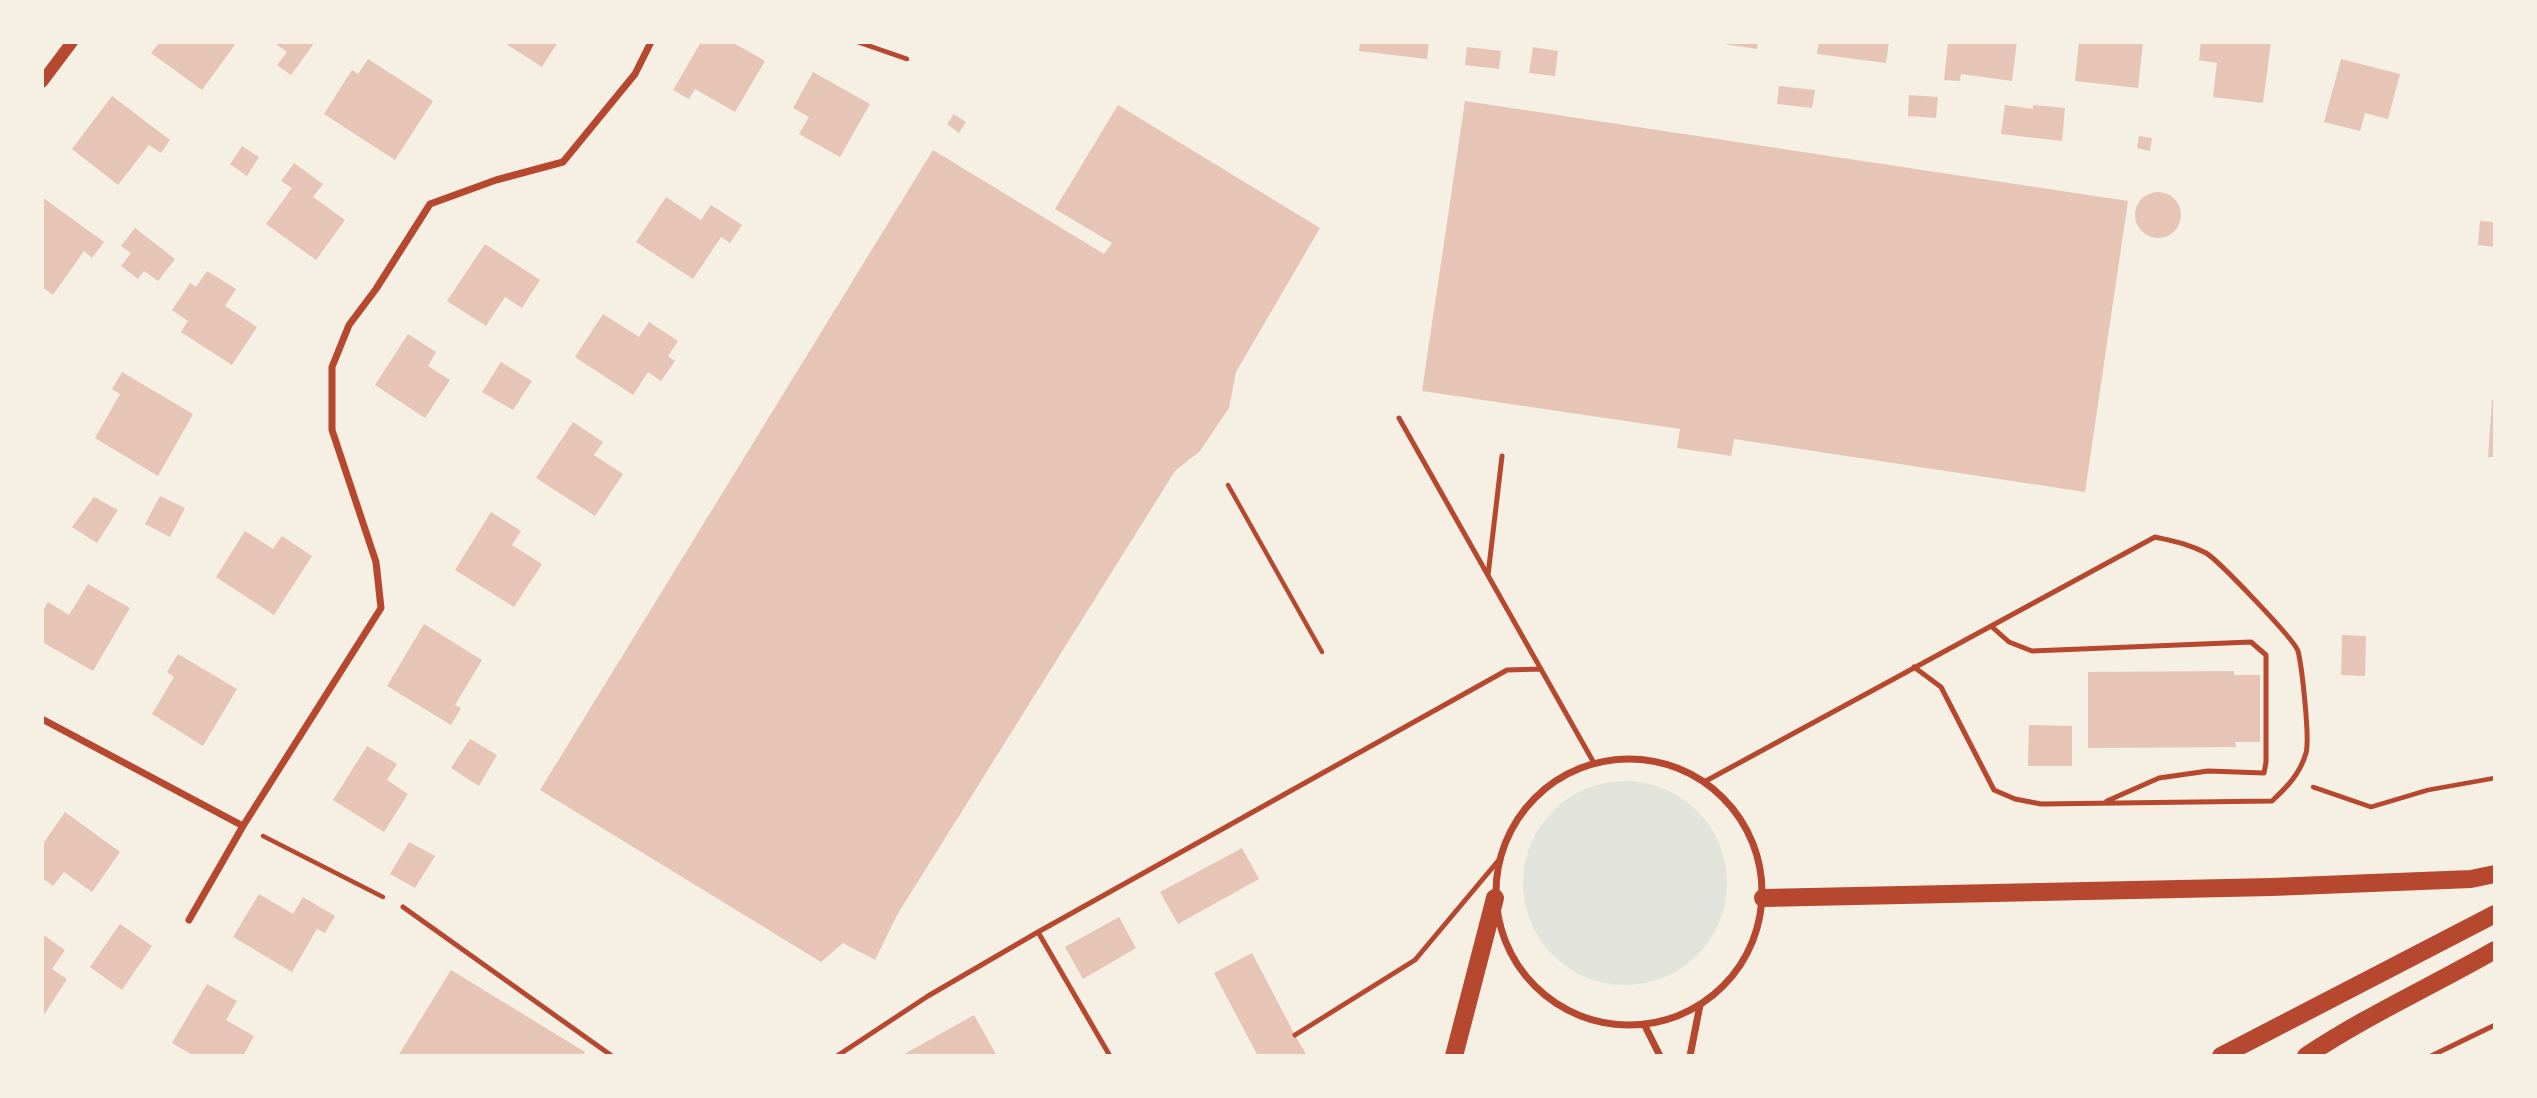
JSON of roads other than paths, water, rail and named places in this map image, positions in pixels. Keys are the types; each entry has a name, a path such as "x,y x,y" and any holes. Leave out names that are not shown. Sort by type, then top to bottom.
{"main road":[{"path":"1763,898 2272,887 2471,879 2495,874"},
{"path":"1454,1056 1495,898"},
{"path":"2221,1056 2495,915"},
{"path":"2306,1056 2348,1027 2437,984 2495,950"}],"street":[{"path":"42,82 72,42"},
{"path":"189,920 243,826 381,608 376,562 332,430 332,367 349,325 376,289 430,204 496,180 563,162 635,74 651,42"},
{"path":"42,719 243,826"},
{"path":"1622,759 1651,761 1679,768 1704,782 1737,813 1757,853 1763,898 1758,930 1745,960 1725,985 1700,1005 1673,1018 1644,1024 1608,1024 1573,1013 1542,993 1518,967 1502,934 1495,898 1498,861 1511,828 1532,799 1560,778 1594,763 1622,759"},
{"path":"1690,1056 1700,1005"},
{"path":"1644,1024 1660,1056"}],"lane":[{"path":"1399,418 1594,763"},
{"path":"1488,575 1502,456"},
{"path":"1704,782 1914,667 2155,537 2184,543 2209,555 2280,626 2297,650 2304,700 2306,752 2294,780 2272,801 2041,804 2015,799 1994,790 1941,687 1914,667"},
{"path":"1991,626 2009,642 2032,651 2251,642 2266,655 2264,773 2208,771 2160,778 2104,803"},
{"path":"837,1056 928,996 1038,932 1507,670 1541,669"},
{"path":"1295,1035 1415,960 1498,861"},
{"path":"403,907 612,1056"},
{"path":"1038,932 1110,1056"},
{"path":"2431,1056 2495,1025"}]}
